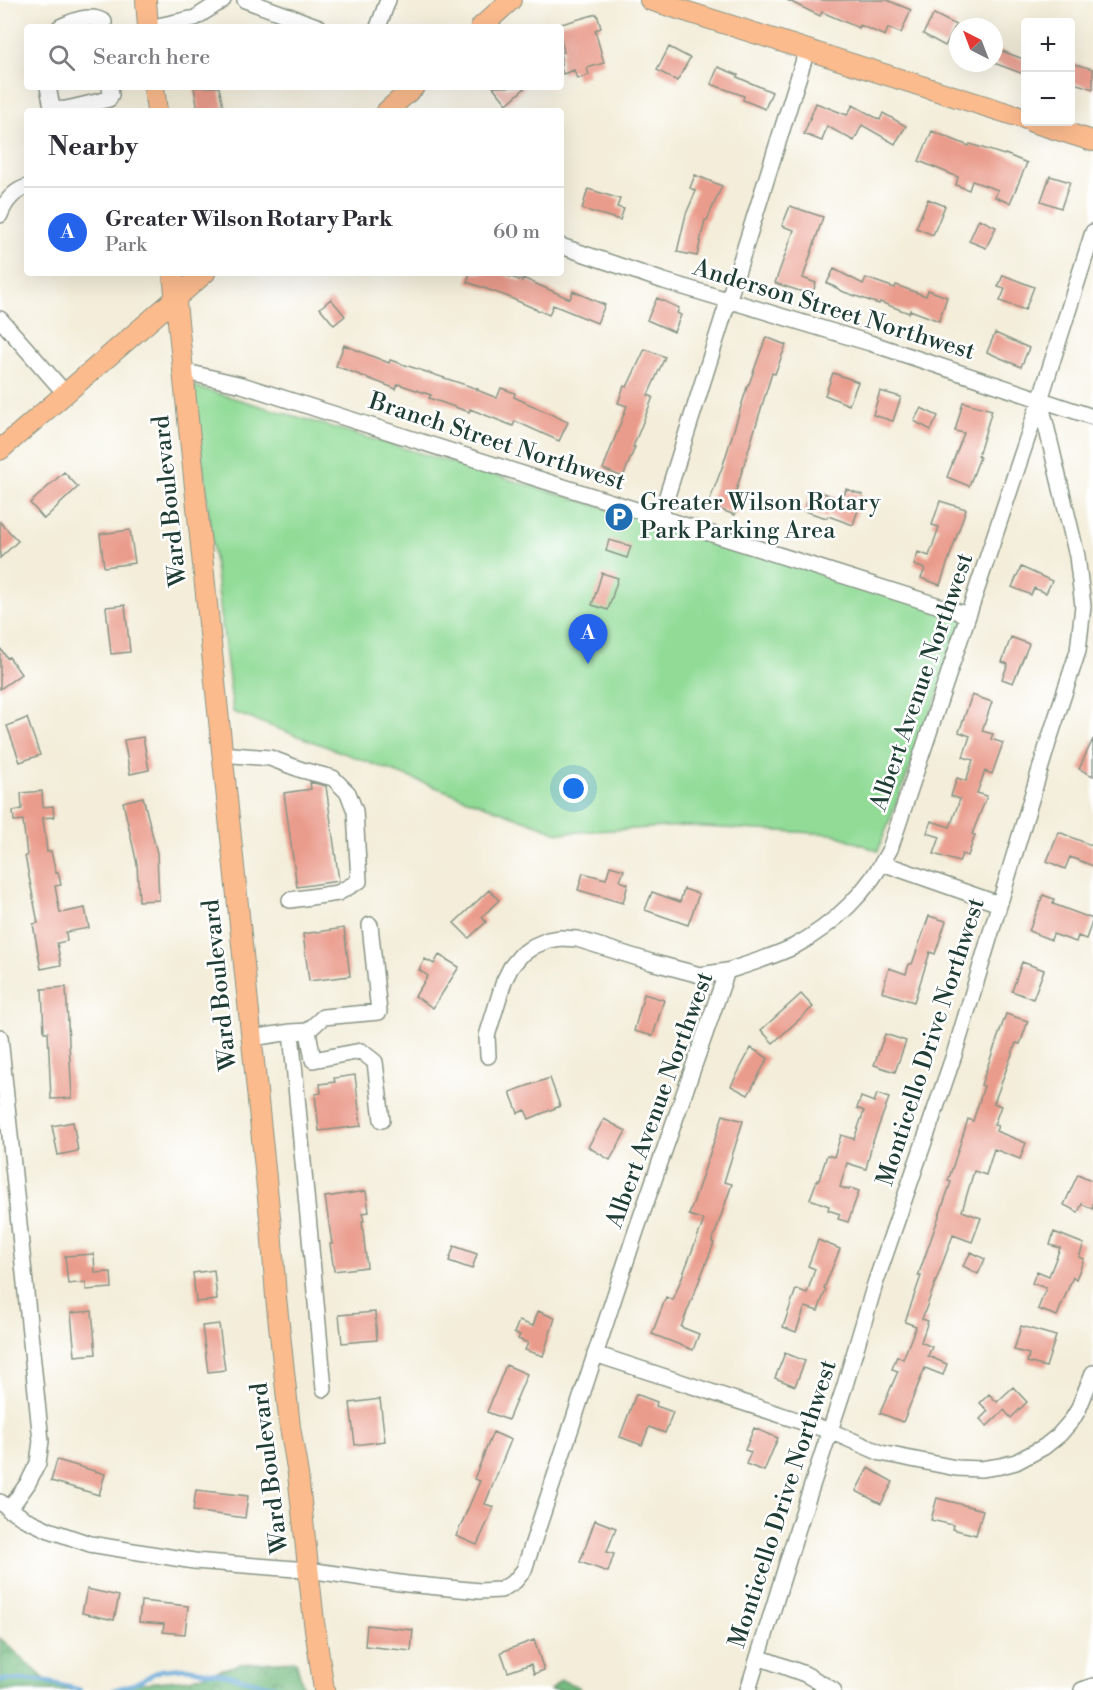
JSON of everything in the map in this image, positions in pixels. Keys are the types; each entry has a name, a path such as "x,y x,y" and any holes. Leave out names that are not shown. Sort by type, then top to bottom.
{"main road":[{"path":"146,0 150,24"},
{"path":"484,24 511,0"},
{"path":"650,0 1021,117"},
{"path":"154,90 157,108"},
{"path":"390,108 411,90"},
{"path":"1045,126 1093,141"},
{"name":"Ward Boulevard","path":"173,276 271,1227 276,1297 290,1427 298,1474 324,1690"},
{"path":"0,450 202,276"}],"street":[{"path":"166,24 195,18 208,4 223,0"},
{"path":"245,0 311,24"},
{"path":"379,24 388,0"},
{"path":"66,24 91,17 101,19 104,24"},
{"path":"660,518 807,50"},
{"path":"49,90 54,108"},
{"path":"76,108 109,99 110,90"},
{"path":"0,215 9,199 24,188"},
{"name":"Albert Avenue Northwest","path":"5,1506 23,1518 49,1530 90,1544 194,1561 308,1570 480,1591 501,1590 515,1581 524,1570 636,1231 727,971 768,958 822,929 852,902 873,878 890,849 1040,400 1093,232"},
{"name":"Anderson Street Northwest","path":"564,247 664,281 870,343 1093,417"},
{"path":"0,319 65,393"},
{"name":"Branch Street Northwest","path":"182,371 242,385 968,615"},
{"name":"Monticello Drive Northwest","path":"748,1690 875,1284 954,1055 1078,651 1083,606 1077,556 1040,400"},
{"path":"1078,651 1093,656"},
{"path":"222,754 270,758 333,778 348,793 355,811 359,881 338,892 290,900"},
{"path":"882,863 999,903"},
{"path":"252,1038 308,1031 322,1017 379,1012 370,925"},
{"path":"488,1056 487,1036 504,981 521,956 534,946 548,940 577,939 700,975 727,971"},
{"path":"308,1031 313,1060 361,1051 375,1062 382,1120"},
{"path":"291,1032 324,1389"},
{"path":"0,1037 41,1441 38,1463 28,1483 5,1506"},
{"path":"596,1354 830,1431 881,1453 956,1468 981,1469 1016,1462 1034,1454 1059,1435 1078,1410 1093,1373"},
{"path":"758,1657 805,1674 833,1690"},
{"path":"1082,1690 1093,1686"}],"green space":[{"path":"193,386 968,615 878,851 834,834 685,826 559,833 233,712"},
{"path":"0,1638 48,1682 72,1690 0,1690"},
{"path":"296,1661 304,1690 120,1690 134,1684 190,1679 240,1664"},
{"path":"561,1680 579,1687 580,1690 550,1690"}],"building":[{"path":"787,0 887,0 911,10 901,33 888,28 885,36 822,12 820,16"},
{"path":"597,14 601,28 595,30 604,63 587,68 589,75 577,79 574,70 564,74 564,24 561,24"},
{"path":"934,14 949,22 949,38 945,46 923,34"},
{"path":"669,47 690,58 677,81 657,70"},
{"path":"1003,51 1021,58 1021,73 1003,66"},
{"path":"1075,64 1093,69 1093,89 1075,83"},
{"path":"718,67 772,92 765,109 743,100 744,96 711,84"},
{"path":"194,90 220,90 223,108 198,108"},
{"path":"495,90 523,90 507,104"},
{"path":"816,103 847,115 853,105 880,120 883,113 906,126 895,144 862,125 854,141 827,126 822,141 804,134"},
{"path":"932,131 969,146 970,144 1005,154 1027,163 1010,203 995,197 998,190 972,181 969,190 956,185 958,177 919,161"},
{"path":"695,175 722,186 705,220 697,256 677,252 686,214 696,191 690,188"},
{"path":"1050,176 1070,182 1061,208 1041,201"},
{"path":"588,189 620,199 617,207 624,209 620,220 582,209"},
{"path":"928,199 945,206 933,235 916,228"},
{"path":"790,206 823,217 803,278 816,283 812,295 775,283 794,230 782,226"},
{"path":"979,219 996,227 986,248 969,241"},
{"path":"834,269 863,284 866,278 895,288 896,285 926,296 928,290 947,297 939,321 910,310 909,313 844,292 827,283"},
{"path":"1003,275 1034,287 1025,310 1000,301 1005,289 998,287"},
{"path":"469,276 508,276 522,281 523,278 570,299 573,291 605,305 597,323 553,305 549,315 467,282"},
{"path":"657,298 679,308 677,313 681,315 674,332 647,320"},
{"path":"331,299 345,316 334,325 320,308"},
{"path":"995,333 1029,348 1021,367 987,352"},
{"path":"766,337 786,345 775,374 772,373 735,494 742,497 735,515 708,505"},
{"path":"344,345 389,363 390,360 478,389 497,398 501,388 515,393 514,397 568,422 559,441 515,421 513,426 470,409 469,412 429,398 431,395 398,384 396,389 336,366"},
{"path":"645,349 665,357 648,395 653,397 623,477 603,469 627,406 618,403 624,386 627,387"},
{"path":"833,373 858,382 849,405 825,395"},
{"path":"880,391 901,397 893,421 873,415"},
{"path":"963,402 992,410 978,456 980,457 969,486 947,477 964,433 955,431"},
{"path":"921,408 938,416 931,430 914,421"},
{"path":"64,472 78,487 44,519 30,503"},
{"path":"812,489 843,500 846,489 863,495 853,525 804,511"},
{"path":"940,501 966,509 940,585 921,578 925,569 914,565 918,552 929,556 939,527 932,525"},
{"path":"0,522 18,541 0,558"},
{"path":"130,530 135,563 104,567 100,534"},
{"path":"609,540 631,546 627,558 606,551"},
{"path":"1021,567 1052,581 1046,593 1034,588 1031,595 1012,587"},
{"path":"602,573 618,578 608,610 592,605"},
{"path":"125,605 130,652 111,654 106,607"},
{"path":"1011,637 1029,644 1013,683 1002,679 1008,664 1002,662"},
{"path":"0,648 21,674 0,689"},
{"path":"972,695 992,702 982,731 993,734 991,739 1003,743 992,774 985,771 977,793 987,796 972,834 975,835 968,856 962,854 959,862 934,854 940,837 927,833 931,821 950,827 960,799 951,796 957,778 966,781 973,760 963,757 970,736 959,732"},
{"path":"27,718 40,755 20,762 7,726"},
{"path":"143,737 149,770 130,774 124,740"},
{"path":"1093,739 1093,776 1079,769"},
{"path":"310,782 326,786 339,881 297,887 284,793 311,789"},
{"path":"42,791 43,807 53,806 54,817 43,818 47,852 51,851 61,885 55,886 60,913 85,908 89,928 66,932 67,941 57,943 61,965 41,969 33,924 38,923 25,856 27,856 23,820 14,821 13,811 22,809 21,793"},
{"path":"143,797 157,853 159,900 139,901 137,864 123,802"},
{"path":"1059,832 1093,846 1093,866 1070,857 1065,869 1047,861"},
{"path":"610,866 624,870 620,881 628,884 623,903 578,890 583,873 606,879"},
{"path":"684,889 699,894 688,925 645,910 652,892 680,902"},
{"path":"489,890 499,900 482,917 486,922 469,938 454,923"},
{"path":"1043,895 1054,899 1053,904 1093,919 1086,939 1078,936 1076,942 1053,934 1051,940 1029,931"},
{"path":"929,916 946,921 935,954 930,952 914,1002 882,992 889,968 906,974 909,964 912,964"},
{"path":"344,928 350,976 309,981 303,934"},
{"path":"439,955 459,967 433,1008 415,996 428,976 419,970 425,959 434,964"},
{"path":"1022,962 1044,970 1033,999 1012,991"},
{"path":"66,987 72,1098 51,1099 48,1032 44,1032 42,989"},
{"path":"644,994 664,1000 653,1036 634,1031"},
{"path":"801,994 813,1007 773,1043 761,1030"},
{"path":"1006,1014 1028,1021 1020,1044 1016,1043 994,1103 1001,1106 994,1125 998,1126 996,1131 1026,1143 1020,1159 994,1149 986,1175 974,1171 962,1211 981,1218 972,1242 953,1235 922,1319 928,1321 921,1342 932,1347 928,1356 947,1364 943,1375 925,1368 903,1422 880,1413 898,1371 892,1369 897,1356 903,1359 916,1326 905,1322 921,1276 918,1276 951,1182 948,1181 968,1119 973,1121 984,1086 981,1085"},
{"path":"885,1034 906,1041 895,1072 874,1065"},
{"path":"751,1048 768,1058 748,1095 731,1086"},
{"path":"355,1075 361,1126 319,1131 315,1094 321,1093 320,1084 335,1082 334,1078"},
{"path":"550,1078 560,1106 529,1119 525,1110 518,1113 510,1092"},
{"path":"877,1094 889,1098 872,1144 866,1169 847,1163 840,1187 859,1191 848,1222 838,1219 840,1214 828,1210 829,1206 810,1199 827,1155 834,1157 841,1135 854,1139 864,1111 857,1108 861,1097 874,1102"},
{"path":"723,1115 743,1121 724,1182 732,1184 712,1242 714,1243 681,1327 699,1334 693,1350 652,1334 666,1297 673,1300 704,1220 689,1215"},
{"path":"604,1119 626,1131 610,1160 588,1147"},
{"path":"73,1122 78,1151 58,1155 52,1126"},
{"path":"1078,1174 1093,1181 1093,1209 1082,1204 1078,1212 1064,1205"},
{"path":"366,1191 369,1212 362,1213 364,1221 362,1221 367,1267 334,1271 325,1197"},
{"path":"1054,1232 1084,1244 1079,1257 1084,1259 1076,1279 1073,1277 1057,1316 1038,1309 1046,1288 1032,1283 1037,1271 1049,1276 1060,1248 1050,1245"},
{"path":"818,1240 840,1249 824,1288 826,1289 818,1311 805,1307 796,1332 783,1327 796,1289 807,1293 815,1269 808,1266"},
{"path":"454,1246 477,1254 472,1269 449,1261"},
{"path":"971,1252 985,1259 978,1274 963,1266"},
{"path":"94,1254 95,1273 111,1272 112,1288 86,1290 86,1282 68,1284 65,1256"},
{"path":"214,1270 217,1300 196,1302 193,1273"},
{"path":"92,1311 96,1354 75,1356 71,1313"},
{"path":"538,1311 555,1318 543,1356 525,1350 528,1343 518,1339 520,1335 514,1333 519,1321 533,1326"},
{"path":"375,1312 377,1340 342,1343 339,1315"},
{"path":"219,1324 225,1370 208,1372 202,1326"},
{"path":"1021,1326 1056,1336 1046,1367 1027,1362 1029,1354 1014,1350"},
{"path":"785,1353 805,1361 795,1386 775,1378"},
{"path":"506,1365 527,1374 508,1420 487,1412"},
{"path":"1013,1387 1027,1402 1011,1418 1004,1410 987,1426 980,1419 988,1411 980,1403 989,1394 997,1402"},
{"path":"636,1394 657,1402 656,1406 673,1412 665,1433 649,1427 642,1445 620,1437"},
{"path":"380,1399 385,1441 355,1445 350,1403"},
{"path":"754,1428 778,1438 764,1471 746,1464 751,1452 745,1450"},
{"path":"493,1432 511,1440 485,1504 494,1507 477,1545 456,1536 480,1481 474,1479"},
{"path":"57,1460 105,1474 99,1495 51,1481"},
{"path":"868,1468 893,1482 881,1504 856,1491"},
{"path":"196,1490 248,1496 245,1518 193,1511"},
{"path":"937,1498 983,1510 976,1535 952,1529 953,1525 931,1520"},
{"path":"595,1520 616,1528 607,1552 614,1554 608,1572 580,1562"},
{"path":"87,1589 119,1596 114,1620 82,1613"},
{"path":"141,1601 188,1606 185,1634 163,1632 164,1624 139,1622"},
{"path":"367,1625 413,1630 411,1651 365,1646"},
{"path":"534,1640 544,1670 534,1674 531,1664 508,1672 501,1652"}],"waterway":[{"path":"114,1690 134,1684 161,1670 185,1668 228,1675 279,1688"},
{"path":"0,1680 40,1680 80,1690"}],"place":[{"name":"Greater Wilson Rotary Park Parking Area","path":"619,517"},
{"name":"Greater Wilson Rotary Park","path":"588,664"}]}
